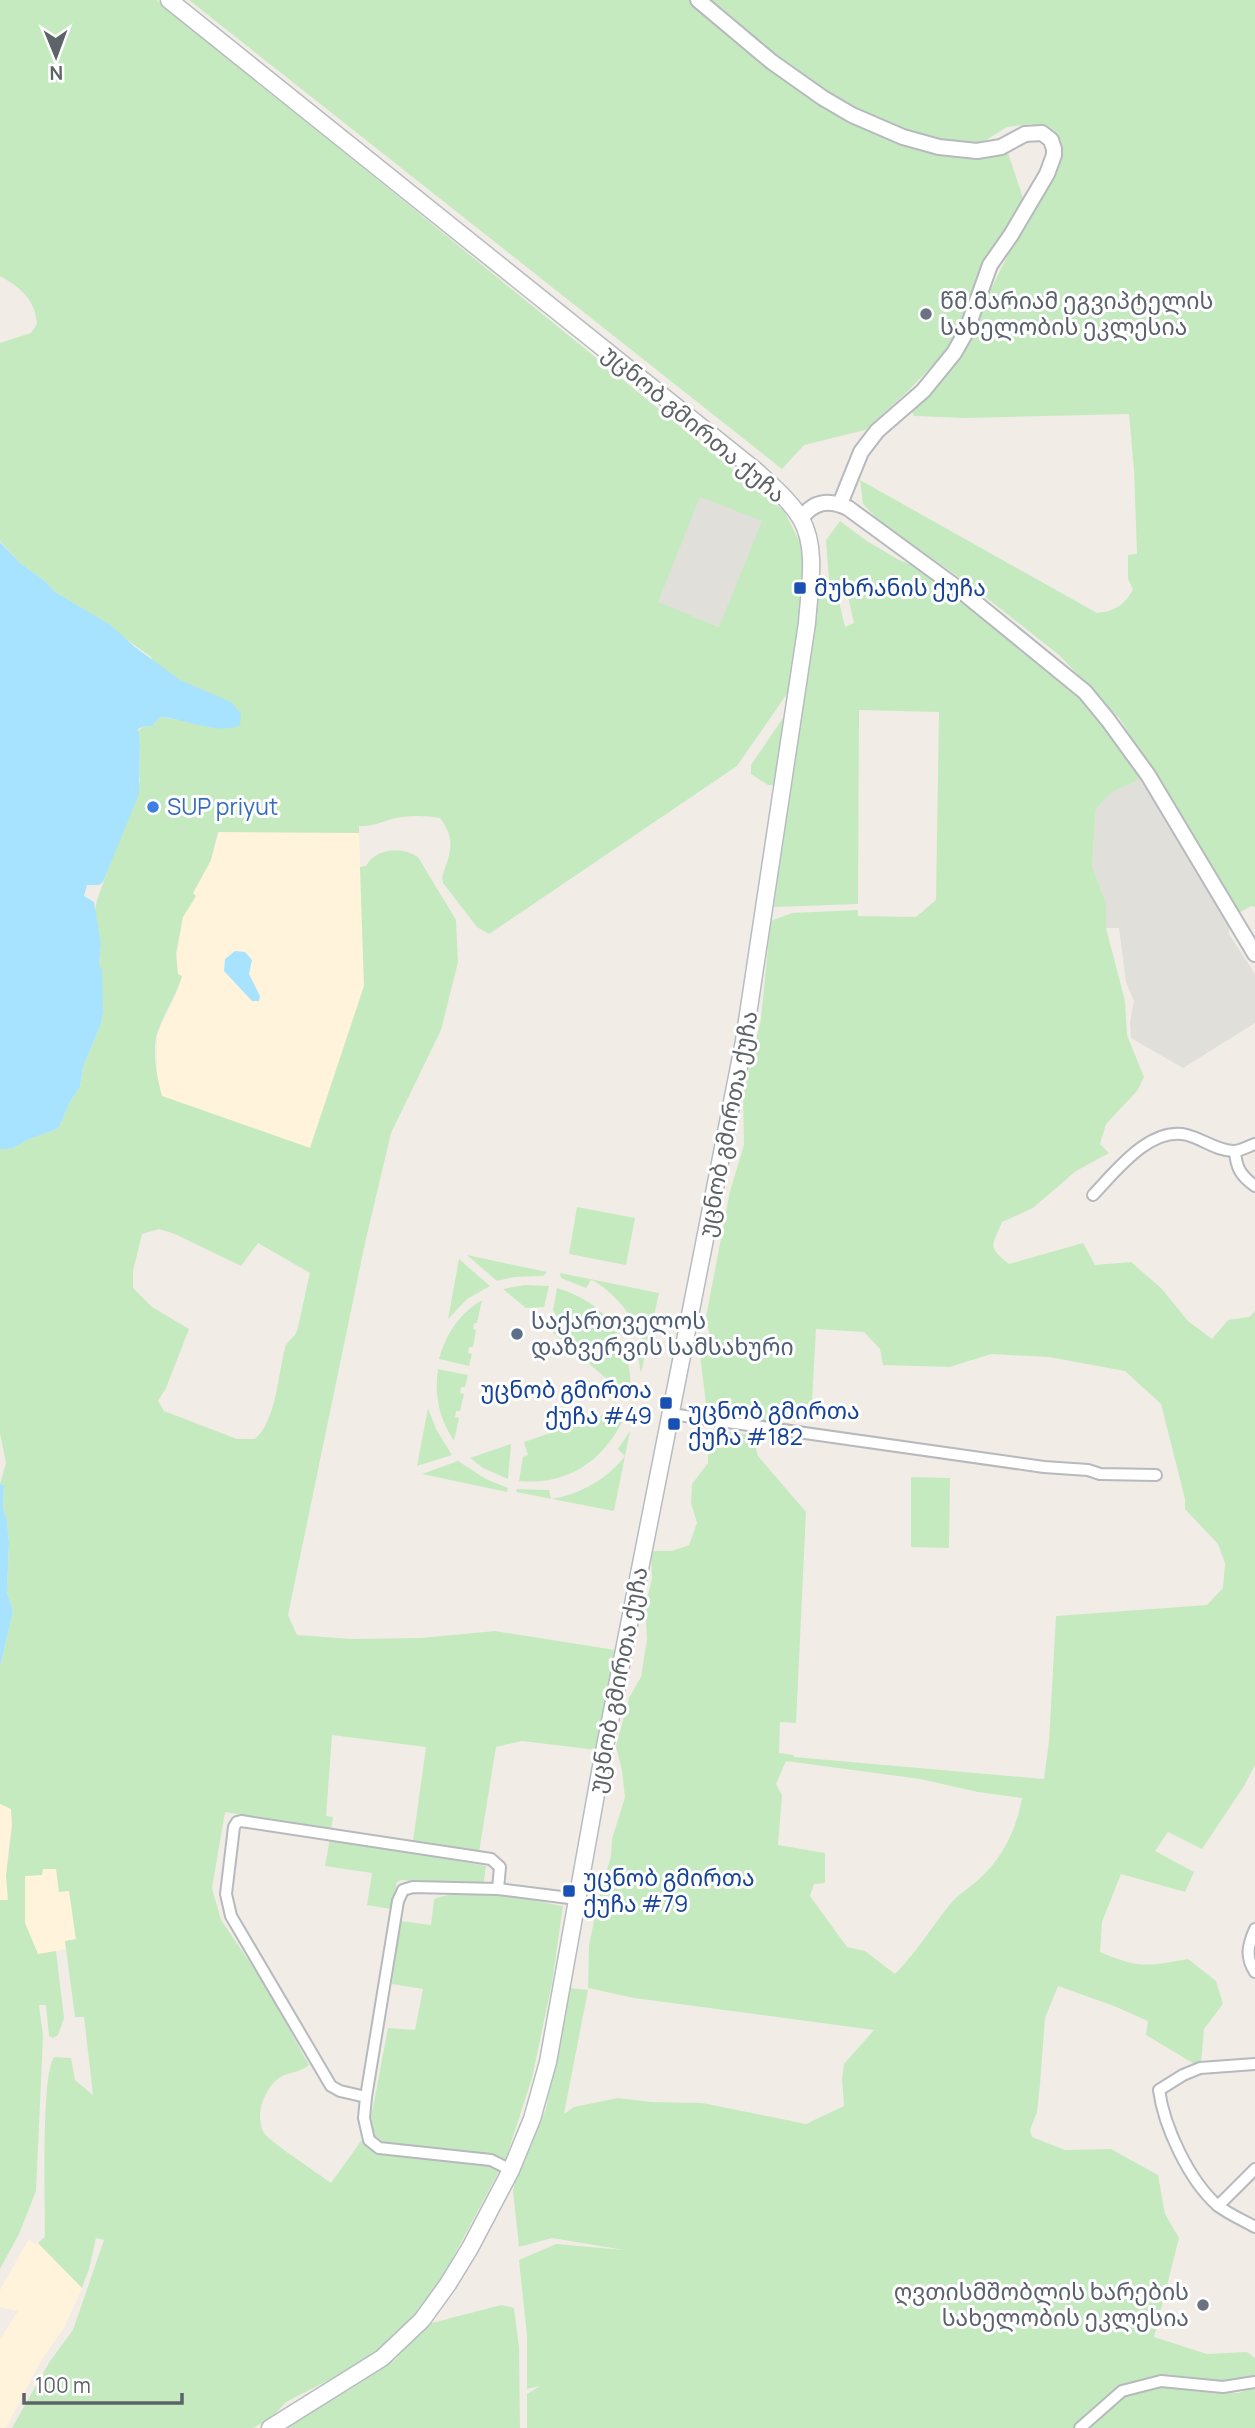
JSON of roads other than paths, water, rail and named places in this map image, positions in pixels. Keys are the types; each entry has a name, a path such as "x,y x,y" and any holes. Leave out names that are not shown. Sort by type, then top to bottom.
{"main road":[{"name":"უცნობ გმირთა ქუჩა","path":"169,0 704,427 780,493 801,519 809,541 807,623 744,1041 577,1899 548,2063 532,2119 511,2170 465,2257 422,2319 382,2358 270,2428"}],"street":[{"path":"698,0 772,62 824,98 852,115 903,137 939,147 977,151 1001,147 1025,134 1042,134 1051,140 1054,149 1047,174 990,265 966,332 954,353 923,391 877,430 862,452 840,504"},
{"path":"801,519 819,503 840,504 960,590 1085,692 1148,775 1255,954"},
{"path":"1093,1195 1136,1151 1168,1134 1186,1135 1212,1146 1235,1151 1255,1144"},
{"path":"1235,1151 1236,1165 1243,1177 1255,1186"},
{"path":"671,1414 1044,1467 1088,1470 1100,1474 1156,1475"},
{"path":"366,2097 331,2086 231,1916 226,1894 234,1827 237,1822 491,1859 500,1867 498,1889"},
{"path":"511,2170 491,2160 379,2148 369,2140 364,2118 366,2097 400,1895 407,1888 413,1887 498,1889 577,1899"},
{"path":"1255,1929 1248,1944 1249,1963 1255,1972"},
{"path":"1255,2064 1200,2068 1159,2090 1162,2109 1172,2135 1198,2184 1218,2206 1255,2227"},
{"path":"1218,2206 1255,2169"},
{"path":"1080,2428 1122,2391 1161,2381 1223,2387 1255,2382"}],"water":[{"path":"0,542 55,592 109,624 180,680 231,702 241,714 240,725 231,728 212,728 160,717 151,727 138,729 139,794 103,882 99,885 87,885 84,896 94,902 101,944 101,1024 83,1067 80,1087 59,1127 6,1149 0,1149"},
{"path":"235,951 245,952 252,960 249,974 260,996 259,1001 252,1001 224,971 225,959"},
{"path":"0,1484 4,1485 3,1508 9,1542 7,1592 13,1611 0,1667"}],"place":[{"name":"წმ.მარიამ ეგვიპტელის სახელობის ეკლესია","path":"926,314"},
{"name":"მუხრანის ქუჩა","path":"800,588"},
{"name":"SUP priyut","path":"153,807"},
{"name":"საქართველოს დაზვერვის სამსახური","path":"517,1334"},
{"name":"უცნობ გმირთა ქუჩა #49","path":"666,1403"},
{"name":"უცნობ გმირთა ქუჩა #182","path":"674,1424"},
{"name":"უცნობ გმირთა ქუჩა #79","path":"569,1891"},
{"name":"ღვთისმშობლის ხარების სახელობის ეკლესია","path":"1203,2305"}]}
